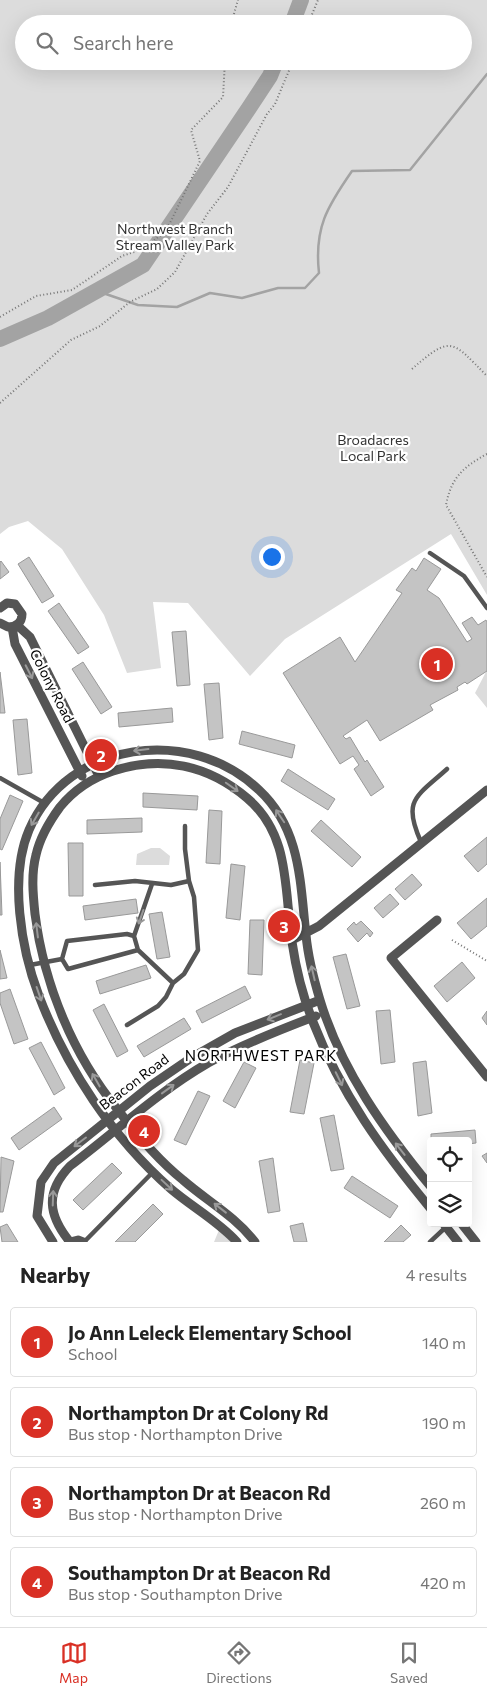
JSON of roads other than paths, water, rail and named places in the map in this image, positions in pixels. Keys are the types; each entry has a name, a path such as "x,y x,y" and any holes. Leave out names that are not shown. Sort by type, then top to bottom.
{"street":[{"path":"0,608 7,603 18,606 22,618 15,626 4,626 0,623"},
{"name":"Colony Road","path":"15,626 30,637 99,776"},
{"name":"Colony Road","path":"15,626 15,644 79,771 87,782"},
{"path":"237,1242 153,1172 116,1131 90,1097 63,1050 38,994 30,965 25,943 18,883 21,854 30,829 58,788 79,771 92,764 124,753 157,748 180,750 216,761 259,789 285,823 294,845 298,864 306,933 324,1013 371,1108 397,1146 427,1182"},
{"path":"210,774 216,761"},
{"path":"255,1242 238,1223 182,1180 155,1154 118,1111 101,1089 76,1043 51,990 38,940 32,883 35,857 42,835 68,798 87,782 128,766 157,762 178,764 210,774 249,800 273,830 281,849 285,866 292,940 306,1004 311,1018 343,1087 359,1115 386,1155 427,1203"},
{"path":"292,940 319,926 487,790"},
{"path":"436,920 391,958 487,1077"},
{"name":"Beacon Road","path":"53,1242 37,1216 41,1182 54,1163 173,1069 212,1045 306,1004 320,1000"},
{"name":"Beacon Road","path":"84,1242 78,1240 70,1242 59,1228 54,1215 52,1194 55,1184 70,1166 166,1090 208,1063 258,1038 324,1013"},
{"path":"446,1227 458,1242"},
{"path":"464,1227 476,1242"}],"lane":[{"path":"430,553 464,576 487,608"},
{"path":"421,842 413,824 410,809 416,798 447,769"},
{"path":"0,778 46,804"},
{"path":"410,796 416,798"},
{"path":"127,1025 158,1006 166,997 173,983 184,974 198,950 194,897 189,881 184,850 185,826"},
{"path":"96,885 135,880 152,884 171,885 189,881"},
{"path":"152,884 134,936 138,950 173,983"},
{"path":"134,936 127,934 67,941 62,959 68,969 138,950"},
{"path":"30,965 62,959"},
{"path":"84,1242 153,1172"},
{"path":"430,1242 442,1227"}],"waterway":[{"path":"295,15 301,0"},
{"path":"0,339 48,318 143,265 249,108 272,70"},
{"path":"97,291 138,305 177,307 210,293 242,298 278,288 305,288 319,273 319,243 324,219 329,207 352,171 410,170 487,74"}],"place":[{"name":"Jo Ann Leleck Elementary School","path":"437,664"},
{"name":"Northampton Dr at Colony Rd","path":"101,755"},
{"name":"Northampton Dr at Beacon Rd","path":"284,926"},
{"name":"Southampton Dr at Beacon Rd","path":"144,1131"}],"district":[{"name":"NORTHWEST PARK","path":"261,1056"}],"park label":[{"name":"Northwest Branch Stream Valley Park","path":"175,237"},
{"name":"Broadacres Local Park","path":"373,448"}]}
